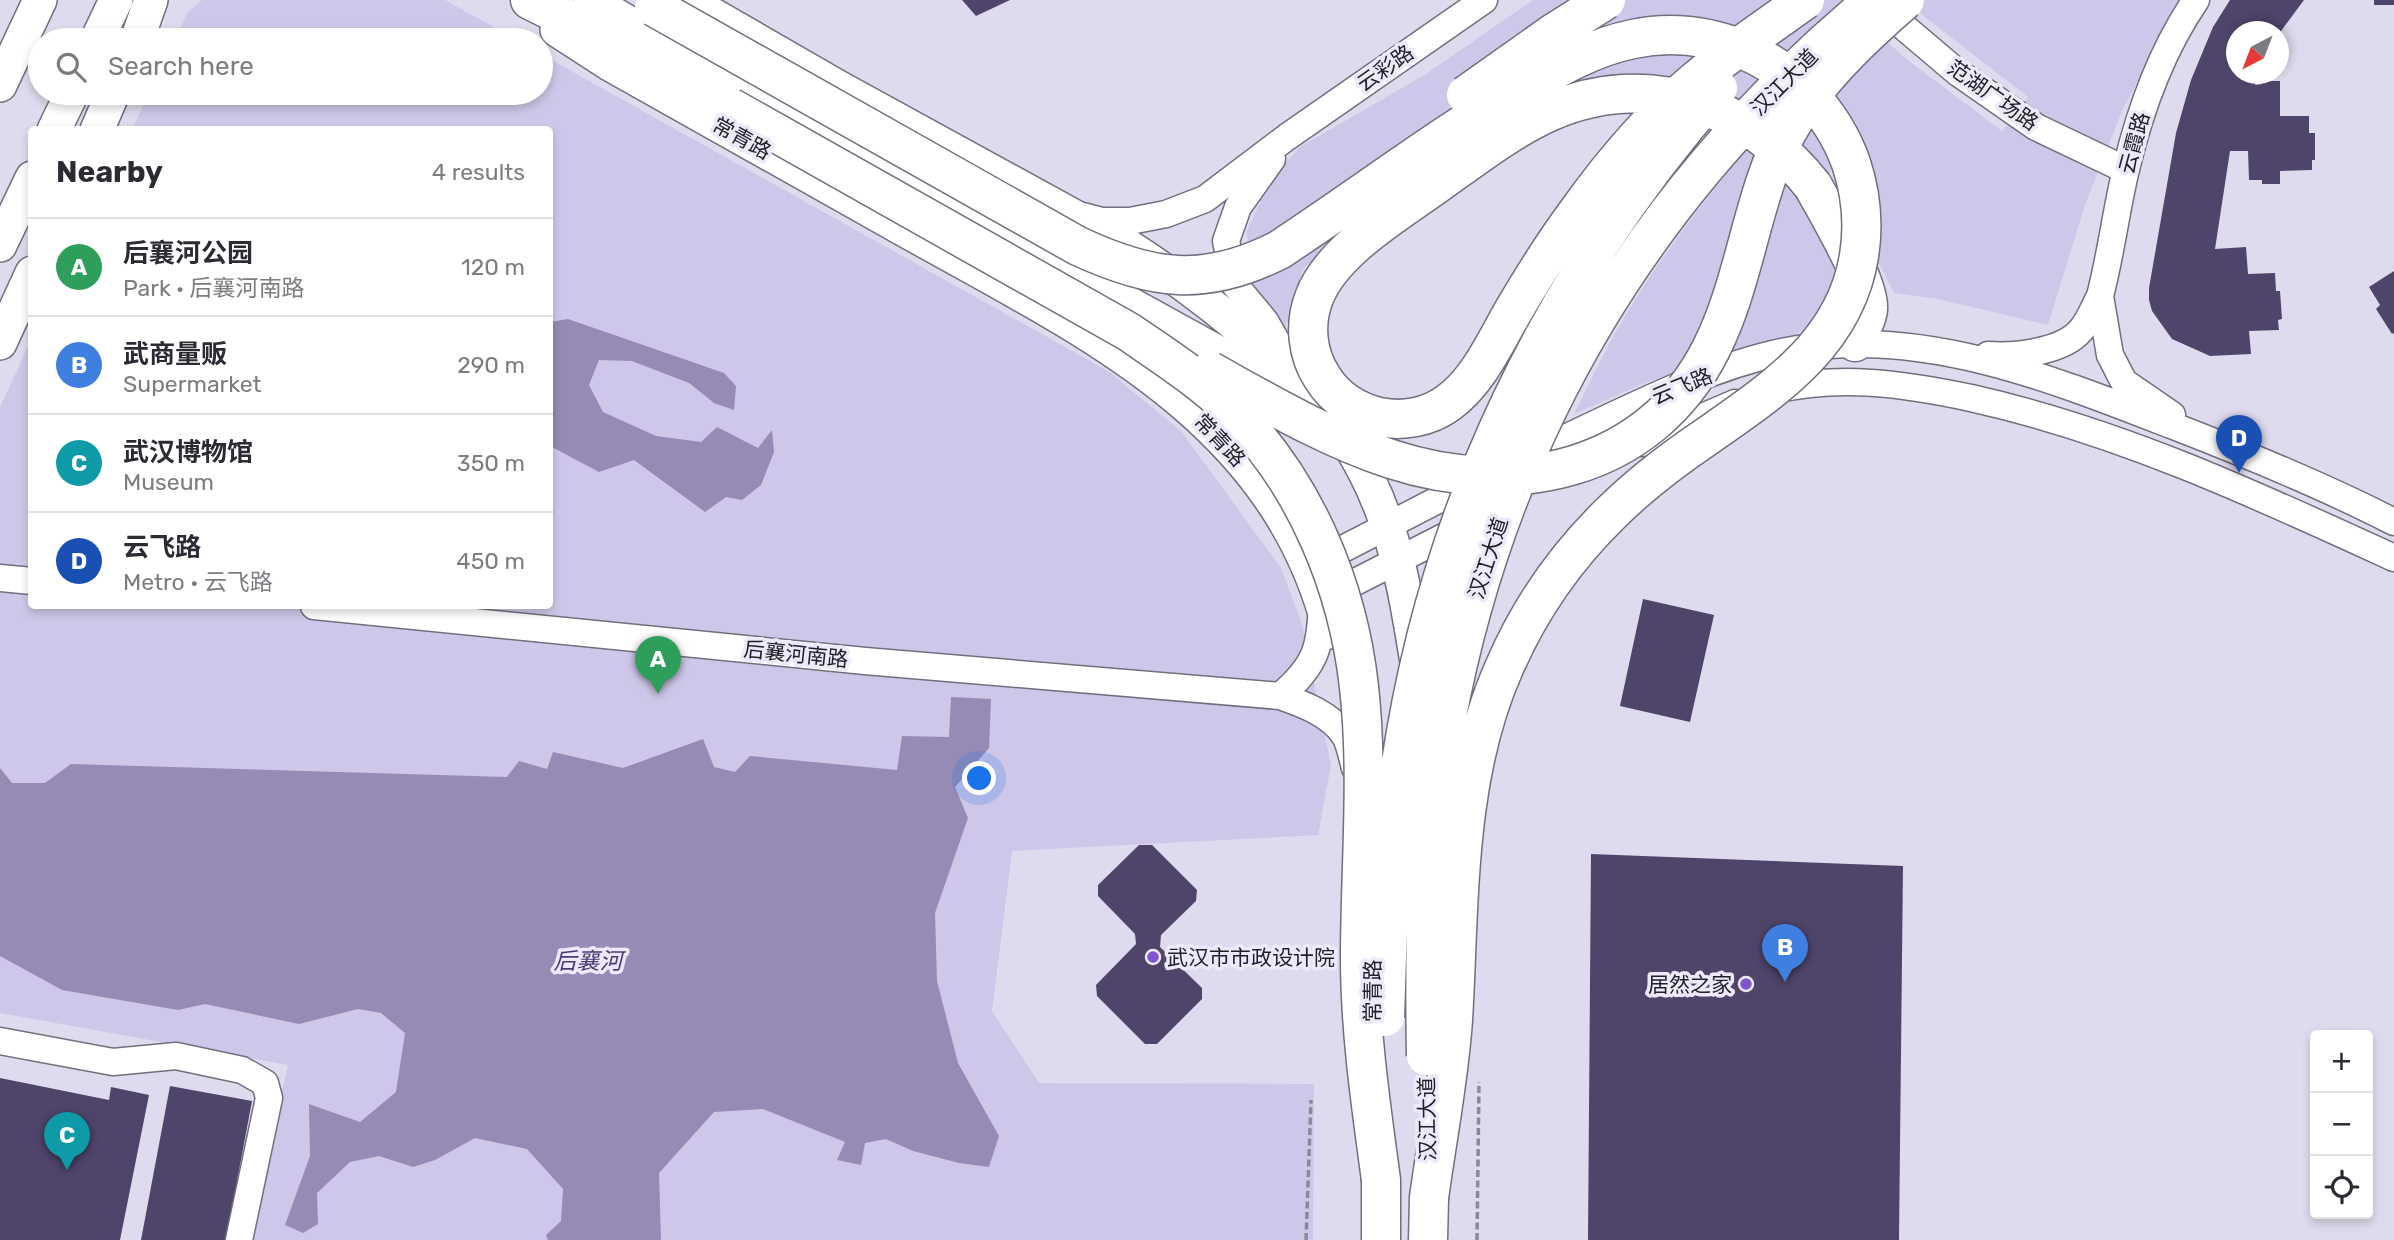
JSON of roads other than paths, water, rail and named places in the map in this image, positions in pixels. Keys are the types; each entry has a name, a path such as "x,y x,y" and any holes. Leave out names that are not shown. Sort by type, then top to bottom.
{"highway":[{"path":"530,0 730,107 1129,332 1199,365 1292,416 1335,436 1414,466 1463,475 1525,475 1556,471 1598,458 1636,436 1670,407 1700,369 1721,326 1765,181 1792,122 1831,69 1905,0"},
{"path":"1279,250 1316,209 1367,165 1555,32 1606,0"},
{"path":"1805,0 1695,80 1687,88 1679,95 1671,103 1663,110 1580,208 1538,270 1468,385 1446,405 1433,412 1403,419 1388,419 1359,411 1333,392 1323,380 1310,351 1308,335 1311,304 1321,282 1336,263 1406,206 1499,141 1548,113 1569,105 1613,95 1635,94 1658,95 1669,97 1680,99 1702,105 1744,123 1763,135 1796,165 1813,186 1831,217 1864,286 1869,309 1856,342"},
{"name":"汉江大道","path":"1381,1240 1394,823 1411,706 1423,649 1460,524 1498,426 1523,373 1581,270 1613,220 1700,109 1764,39 1805,0"},
{"name":"汉江大道","path":"1428,1240 1428,912 1437,782 1445,723 1469,620 1509,496 1569,368 1615,288 1646,241 1702,169 1754,110 1794,69 1873,0"},
{"path":"660,2 1032,222 1110,261 1153,273 1198,275 1240,267 1279,250 1460,127 1538,79 1616,43 1663,35 1710,39 1733,46 1755,55 1795,81 1827,116 1852,168 1860,200 1860,245 1851,288 1837,318 1818,346 1769,392 1664,467 1610,513 1550,584 1532,612 1502,671 1481,734 1470,787 1456,931 1452,1025 1429,1198"},
{"path":"1129,332 1204,386 1234,412 1278,464 1318,538 1340,594 1355,656 1361,709 1360,961 1366,1068 1381,1180"}],"main road":[{"path":"0,85 40,0"},
{"path":"141,28 151,0"},
{"name":"常青路","path":"511,0 608,63 1062,317 1142,369 1191,408 1237,456 1279,512 1297,542 1322,599 1350,717 1367,821 1372,916 1371,1240"},
{"path":"590,0 749,94 1217,352 1310,410 1345,437"},
{"path":"660,2 1126,245 1206,300 1296,377 1345,437 1365,473 1388,527 1421,679 1429,766 1433,865 1437,1240"},
{"path":"103,28 115,3"},
{"path":"56,126 66,105"},
{"path":"99,126 108,105"},
{"path":"0,245 28,186"},
{"path":"0,343 28,282"}],"street":[{"name":"云彩路","path":"1064,212 1102,221 1130,221 1166,214 1206,199 1287,137 1484,0"},
{"name":"范湖广场路","path":"1873,0 1957,72 2036,127 2126,170"},
{"name":"云霞路","path":"2100,296 2112,251 2126,170 2149,88 2183,18 2196,0"},
{"path":"1287,137 1238,207 1226,241 1235,285 1265,321 1296,377"},
{"path":"1949,353 2005,356 2055,348 2081,332 2100,296"},
{"path":"2100,296 2110,355 2124,382 2205,438"},
{"name":"云飞路","path":"1308,567 1494,471 1677,387 1739,364 1800,348 1856,342 1902,345 1949,353 2039,378 2205,438 2394,522"},
{"name":"云飞路","path":"1322,599 1509,504 1747,398 1789,387 1838,381 1889,383 1932,390 2048,418 2124,442 2280,506 2394,558"},
{"path":"0,578 28,581"},
{"path":"1280,696 1298,680 1314,655 1322,625 1322,599"},
{"name":"后襄河南路","path":"344,609 865,661 1280,696 1307,705 1327,718 1345,737 1357,772 1367,821"},
{"path":"0,1041 113,1062 176,1056 242,1070 265,1083 269,1098 239,1240"}],"water":[{"path":"568,319 724,373 736,386 734,410 714,403 689,383 632,361 599,360 589,385 603,412 656,436 701,442 717,427 758,448 772,430 774,452 761,485 742,500 726,497 705,512 634,460 599,472 553,448 553,322"},
{"name":"后襄河","path":"951,697 991,699 989,748 955,787 968,818 935,913 937,981 958,1063 999,1136 989,1167 959,1163 913,1151 886,1139 865,1143 861,1165 837,1160 845,1142 763,1109 714,1112 659,1173 661,1240 548,1240 546,1235 561,1221 563,1189 527,1149 475,1138 435,1160 413,1167 379,1156 350,1162 317,1193 318,1224 303,1233 285,1225 310,1156 309,1104 360,1122 396,1092 405,1033 381,1013 358,1009 299,1024 205,1004 178,1010 62,990 0,956 0,768 12,783 45,783 71,764 507,777 519,761 547,769 553,752 623,768 703,739 714,767 735,772 750,756 897,770 902,736 949,737"}],"place":[{"name":"云飞路","path":"2239,473"},
{"name":"后襄河公园","path":"658,694"},
{"name":"武汉市市政设计院","path":"1153,957"},
{"name":"武商量贩","path":"1785,982"},
{"name":"居然之家","path":"1746,984"},
{"name":"武汉博物馆","path":"67,1170"}]}
